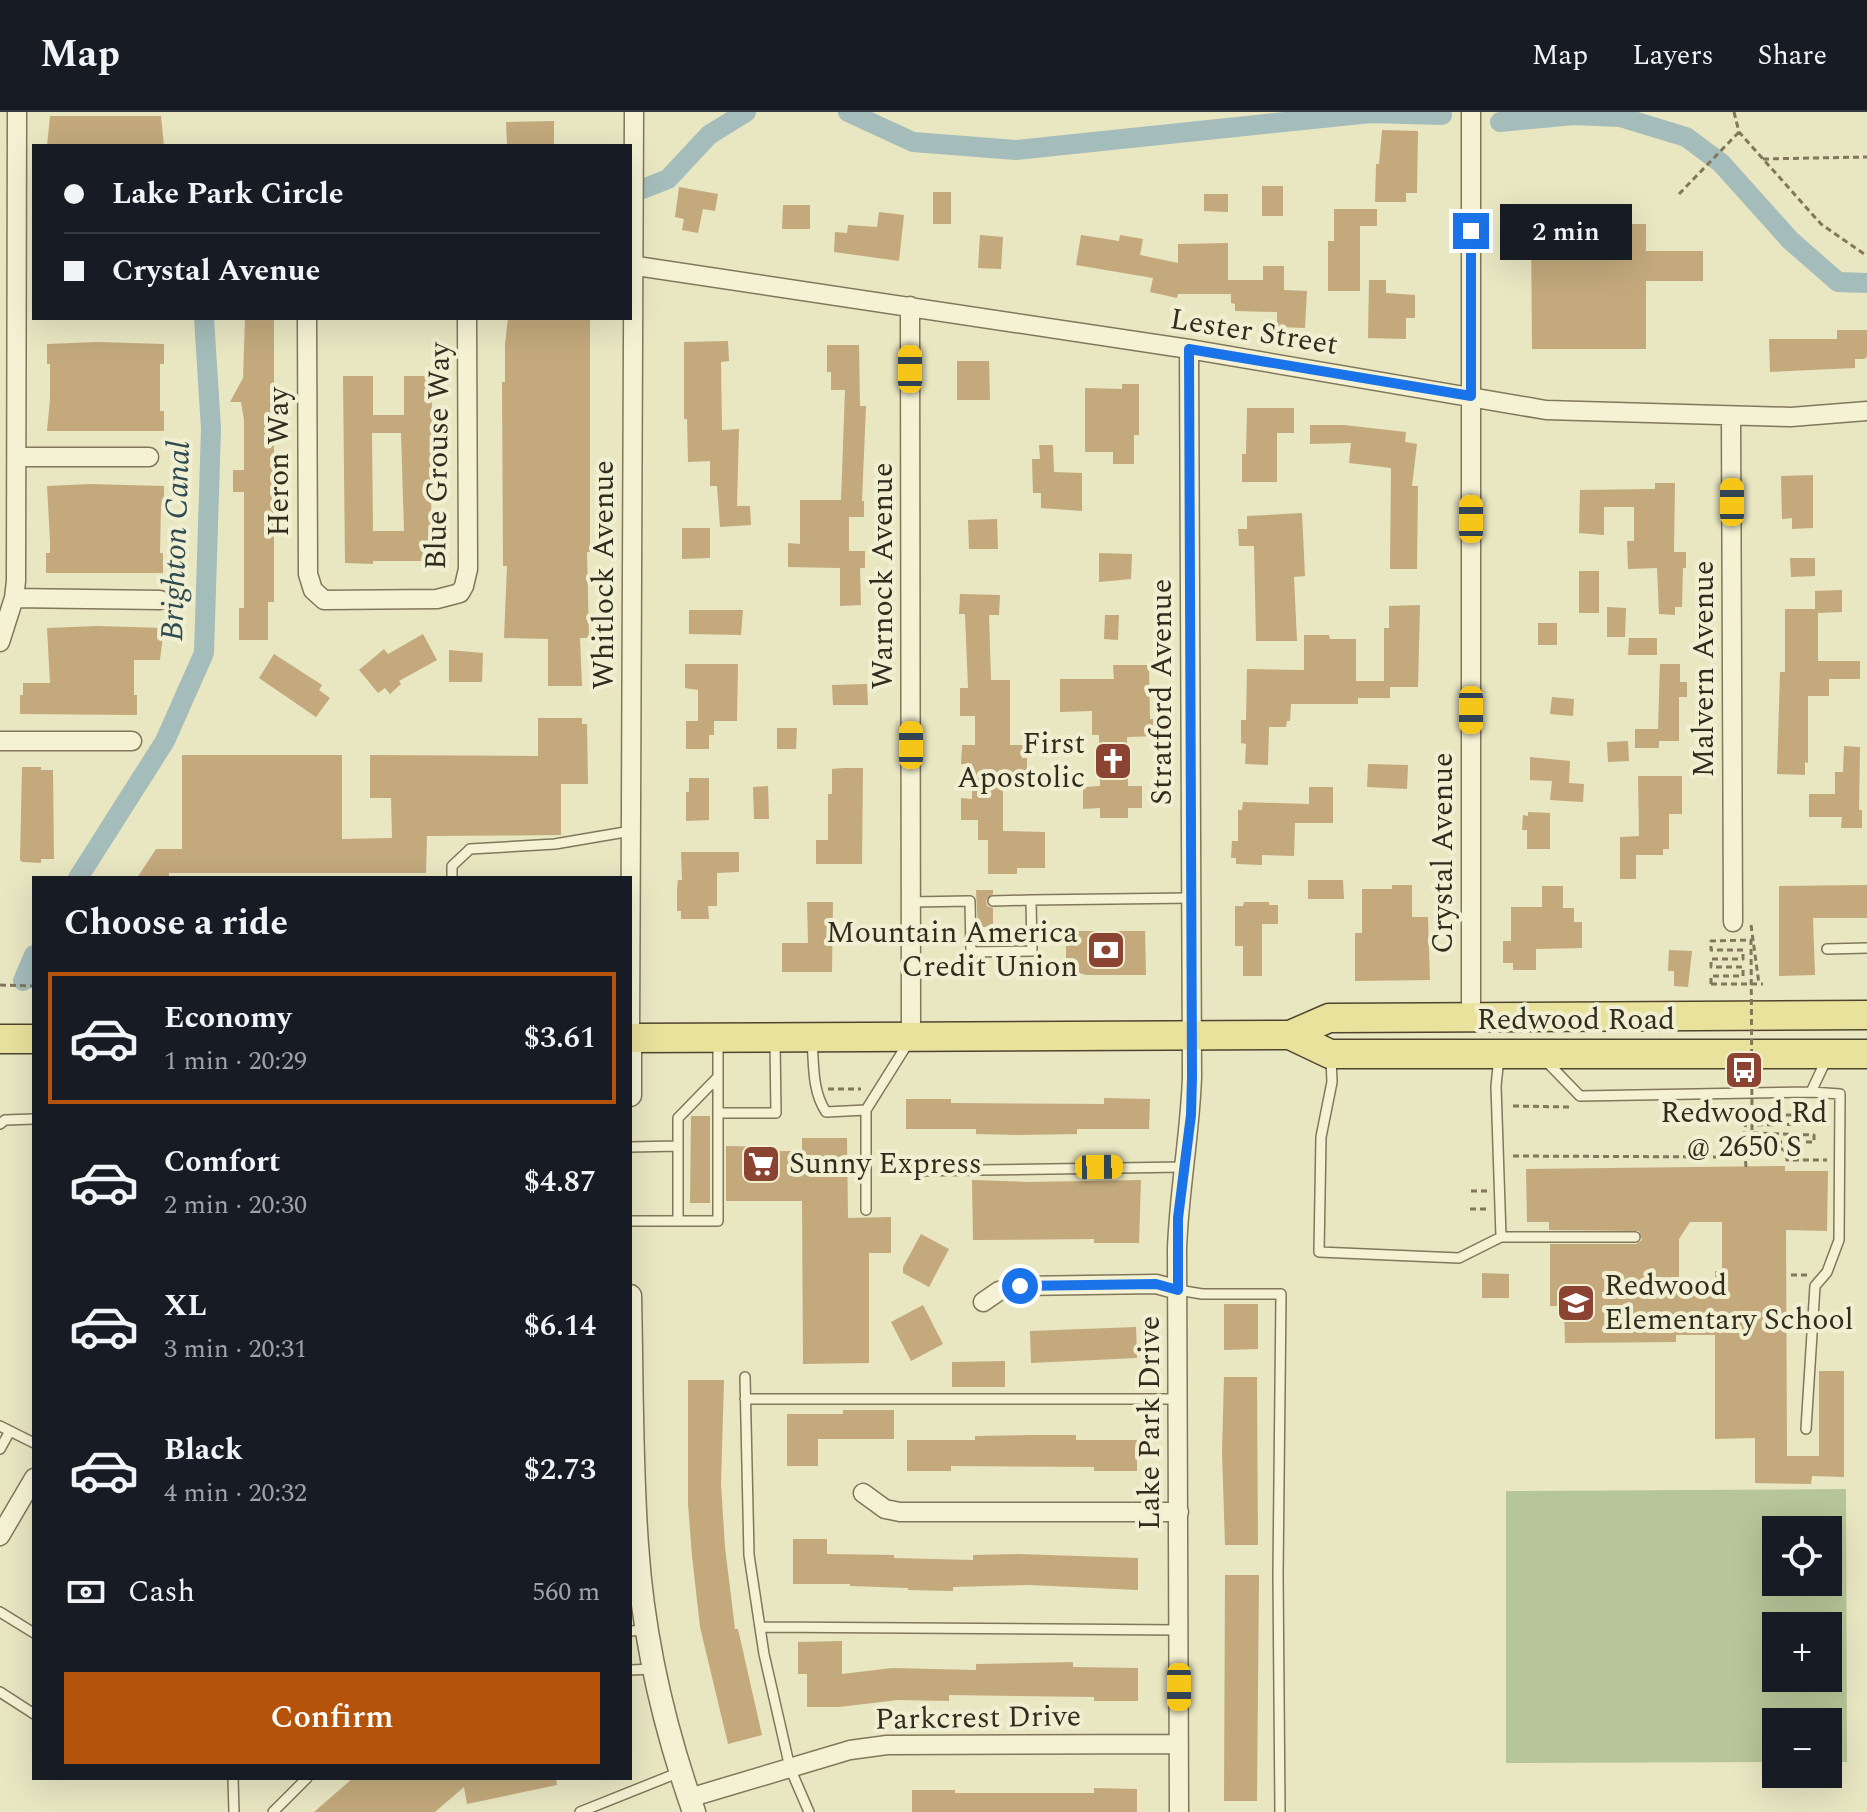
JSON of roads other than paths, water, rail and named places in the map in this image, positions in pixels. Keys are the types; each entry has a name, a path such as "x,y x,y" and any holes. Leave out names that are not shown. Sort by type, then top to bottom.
{"main road":[{"name":"Redwood Road","path":"632,1038 1290,1035 1329,1018 1867,1015"},
{"name":"Redwood Road","path":"1290,1035 1330,1054 1867,1054"},
{"path":"0,1039 32,1039"}],"street":[{"path":"0,642 14,598 8,561 17,457 9,394 26,316 26,173 17,112"},
{"name":"Whitlock Avenue","path":"632,265 634,112"},
{"name":"Crystal Avenue","path":"1471,112 1471,1017"},
{"name":"Lester Street","path":"632,265 1189,349 1521,406 1576,412 1731,416 1822,416 1867,411"},
{"name":"Warnock Avenue","path":"910,306 911,1037"},
{"name":"Heron Way","path":"307,320 308,574 313,590 324,600 437,599 460,593"},
{"name":"Blue Grouse Way","path":"460,593 468,569 467,320"},
{"name":"Whitlock Avenue","path":"631,876 632,320"},
{"name":"Stratford Avenue","path":"1189,349 1192,1035"},
{"name":"Malvern Avenue","path":"1731,416 1742,924"},
{"path":"17,457 149,457"},
{"path":"14,598 160,600"},
{"path":"0,741 132,741"},
{"name":"Lake Park Drive","path":"1179,1812 1178,1218 1191,1115 1192,1035"},
{"path":"983,1302 999,1291 1020,1286 1156,1284 1178,1290"},
{"path":"0,1536 32,1481"},
{"path":"863,1493 885,1509 900,1512 1179,1512"},
{"path":"632,1509 638,1630 654,1669 691,1805"},
{"name":"Parkcrest Drive","path":"691,1805 790,1768 850,1750 887,1745 1179,1744"}],"lane":[{"path":"452,876 452,866 470,849 555,844 631,831"},
{"path":"993,901 1191,898"},
{"path":"911,902 973,901 971,952 1032,951 1031,900"},
{"path":"1827,949 1867,948"},
{"path":"632,1221 718,1221 718,1037"},
{"path":"718,1113 776,1113 775,1037"},
{"path":"811,1037 815,1089 826,1112 866,1110"},
{"path":"866,1210 866,1110 911,1037"},
{"path":"1330,1054 1332,1082 1321,1137 1319,1252 1459,1258 1501,1237 1635,1237"},
{"path":"1499,1054 1496,1086 1501,1237"},
{"path":"1538,1054 1580,1096 1840,1094 1839,1240 1827,1272 1815,1286 1806,1429"},
{"path":"1811,1092 1829,1054"},
{"path":"678,1221 678,1118 718,1077"},
{"path":"0,1124 5,1120 32,1119"},
{"path":"632,1147 678,1146"},
{"path":"908,1171 1184,1167"},
{"path":"1178,1290 1202,1294 1281,1294 1278,1575 1280,1812"},
{"path":"745,1377 749,1555 760,1627 790,1768 809,1812"},
{"path":"745,1399 1178,1399"},
{"path":"0,1426 32,1442"},
{"path":"0,1449 10,1431"},
{"path":"0,1612 32,1632"},
{"path":"760,1627 1179,1630"},
{"path":"632,1670 654,1669"},
{"path":"0,1692 32,1713"},
{"path":"580,1812 680,1772"},
{"path":"233,1780 234,1812"},
{"path":"273,1812 305,1780"}],"waterway":[{"name":"Brighton Canal","path":"632,193 668,179 709,135 746,112"},
{"name":"Brighton Canal","path":"848,112 913,142 1016,150 1371,113 1442,115"},
{"name":"Brighton Canal","path":"1500,122 1574,115 1620,117 1686,137 1721,163 1790,240 1838,282 1867,283"},
{"name":"Brighton Canal","path":"79,876 165,741 204,653 211,429 204,320"},
{"name":"Brighton Canal","path":"23,981 32,960"}],"place":[{"name":"First Apostolic","path":"1113,761"},
{"name":"Mountain America Credit Union","path":"1106,950"},
{"name":"Redwood Rd @ 2650 S","path":"1744,1070"},
{"name":"Sunny Express","path":"761,1164"},
{"name":"Redwood Elementary School","path":"1576,1303"}]}
